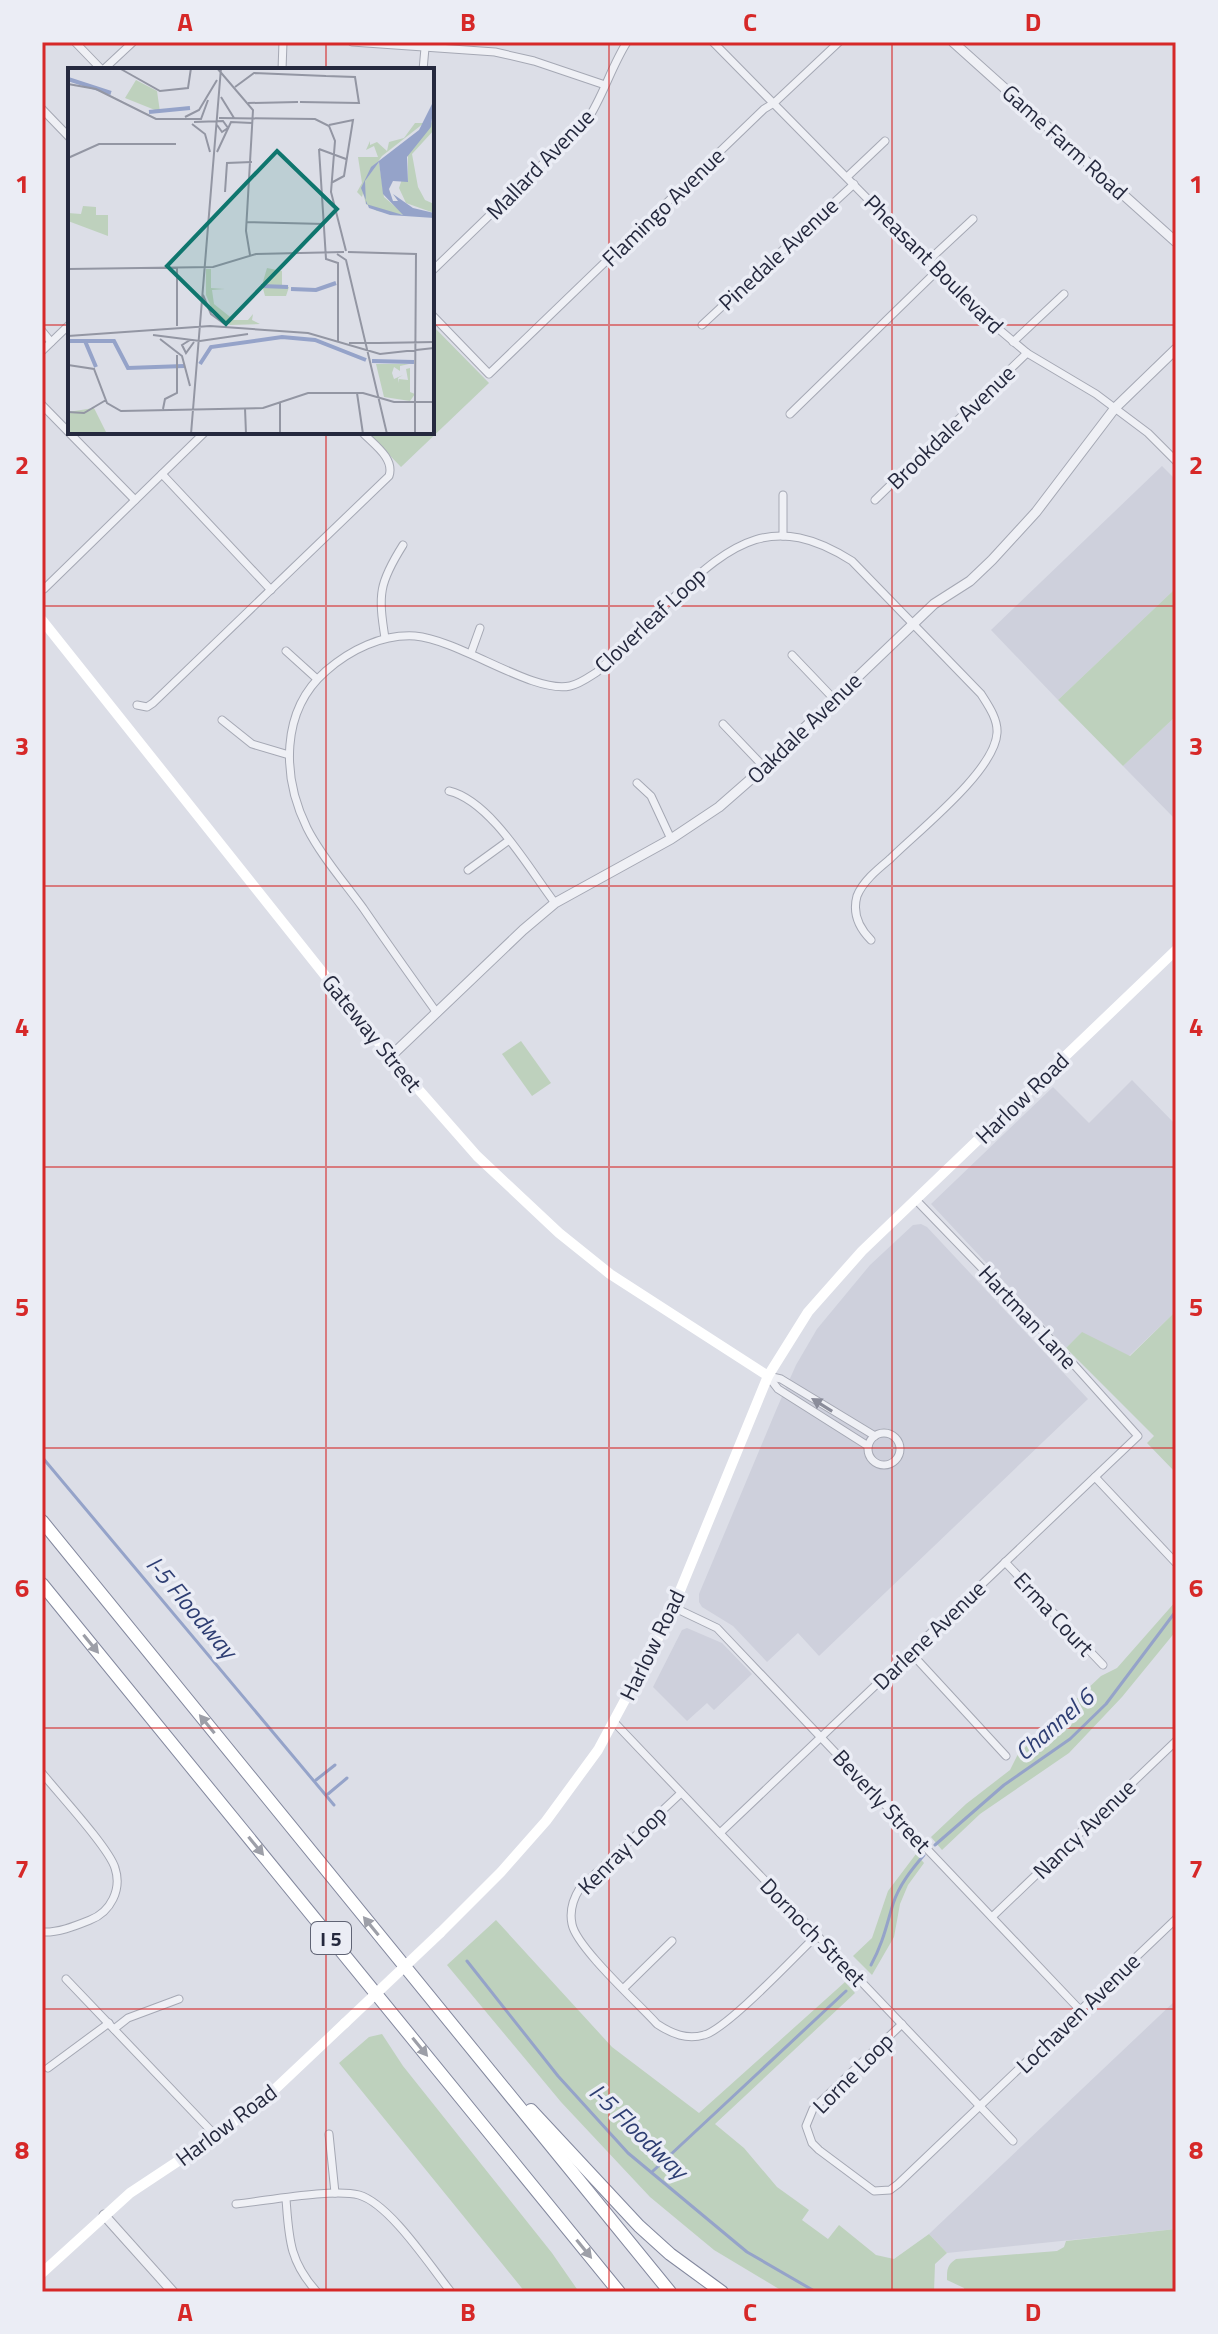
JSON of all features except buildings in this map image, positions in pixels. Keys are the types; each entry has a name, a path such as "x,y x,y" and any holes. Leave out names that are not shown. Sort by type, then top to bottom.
{"highway":[{"name":"I 5","path":"42,1521 670,2292"},
{"name":"I 5","path":"42,1584 619,2292"},
{"path":"455,2030 639,2226 670,2254 722,2292"}],"main road":[{"name":"Gateway Street","path":"42,620 390,1057 477,1156 559,1233 638,1294 768,1376"},
{"name":"Harlow Road","path":"42,2273 130,2193 216,2136 273,2091 440,1933 546,1821 582,1774 614,1722 673,1607 768,1376 795,1331 862,1251 1174,955"}],"street":[{"path":"75,42 101,68"},
{"path":"105,68 133,42"},
{"path":"282,68 283,42"},
{"path":"352,42 495,52 534,61 605,85"},
{"name":"Mallard Avenue","path":"434,269 586,122 597,106 627,42"},
{"name":"Pheasant Boulevard","path":"713,42 982,315 1027,353 1115,408 1148,433 1176,461"},
{"name":"Flamingo Avenue","path":"434,317 489,374 764,109 839,42"},
{"name":"Game Farm Road","path":"953,42 1176,242"},
{"path":"423,68 425,48"},
{"path":"42,109 68,136"},
{"path":"42,123 49,116"},
{"name":"Pinedale Avenue","path":"702,325 850,180 885,141"},
{"path":"929,260 973,219"},
{"path":"790,414 938,270"},
{"name":"Brookdale Avenue","path":"1013,342 1064,294"},
{"path":"42,351 68,326"},
{"path":"42,331 51,342"},
{"name":"Oakdale Avenue","path":"390,1057 555,903 671,839 719,807 764,767 934,604 970,581 992,560 1036,512 1115,408 1176,349"},
{"name":"Brookdale Avenue","path":"875,500 1027,353"},
{"path":"42,405 68,432"},
{"path":"70,434 135,500"},
{"path":"44,589 203,434"},
{"path":"137,705 147,707 153,703 392,472 387,457 364,434"},
{"path":"162,474 271,590"},
{"path":"783,495 783,536"},
{"name":"Cloverleaf Loop","path":"437,1013 307,830 291,787 291,729 301,704 317,679 339,660 385,638 415,636 471,653 538,683 568,687 597,672 707,565 729,550 754,539 783,536 809,539 830,547 852,561 981,694 992,711 997,733 990,756 974,778 864,884 857,897 855,915 861,930 871,940"},
{"path":"385,638 380,608 382,585 388,568 403,545"},
{"path":"471,653 480,628"},
{"path":"286,651 317,679"},
{"path":"792,655 834,699"},
{"path":"222,720 252,744 289,755"},
{"path":"723,724 764,767"},
{"path":"637,783 651,796 671,839"},
{"path":"449,791 464,794 486,814 555,903"},
{"path":"468,870 508,841"},
{"name":"Hartman Lane","path":"916,1200 1058,1347 1138,1436"},
{"name":"Gateway Street","path":"768,1376 781,1379 875,1436"},
{"name":"Gateway Street","path":"768,1376 778,1389 868,1446"},
{"path":"887,1433 901,1446 898,1458 888,1466 881,1466 870,1459 868,1446 875,1436 887,1433"},
{"name":"Darlene Avenue","path":"720,1833 1138,1436"},
{"path":"1095,1477 1176,1563"},
{"name":"Erma Court","path":"1005,1562 1103,1665"},
{"name":"Beverly Street","path":"673,1607 717,1628 1080,2010"},
{"path":"911,1653 1006,1756"},
{"name":"Dornoch Street","path":"614,1722 1013,2141"},
{"name":"Nancy Avenue","path":"992,1917 1176,1741"},
{"path":"42,1773 111,1860 117,1878 115,1896 103,1913 55,1932 42,1932"},
{"name":"Kenray Loop","path":"681,1793 580,1888 573,1899 572,1925 576,1937 657,2024 684,2037 701,2036 723,2024 816,1936"},
{"name":"Lochaven Avenue","path":"980,2106 1176,1919"},
{"path":"624,1988 672,1941"},
{"path":"66,1979 216,2136"},
{"path":"48,2068 112,2026 179,1999"},
{"name":"Lorne Loop","path":"902,2024 813,2109 806,2126 812,2143 866,2188 882,2192 898,2184 980,2106"},
{"path":"329,2134 335,2193"},
{"path":"236,2204 335,2193 361,2196 384,2210 451,2292"},
{"path":"286,2199 292,2254 304,2277 317,2292"},
{"path":"104,2215 173,2292"}],"shaded area":[{"path":"1162,466 1176,480 1176,588 1058,700 991,630"},
{"path":"1176,716 1176,820 1123,766"},
{"path":"1132,1080 1176,1125 1176,1311 1129,1356 1082,1333 1066,1348 931,1204 1053,1087 1089,1123"},
{"path":"921,1224 1088,1399 819,1656 798,1633 767,1662 733,1626 702,1607 699,1594 796,1365 817,1329 870,1265 913,1225"},
{"path":"687,1628 722,1643 752,1674 714,1710 707,1703 687,1721 653,1687 682,1630"},
{"path":"1176,2000 1176,2229 947,2253 929,2234"}],"green space":[{"path":"434,327 489,383 401,467 369,434 434,434"},
{"path":"1176,588 1176,716 1123,766 1058,700"},
{"path":"521,1041 551,1083 532,1096 502,1054"},
{"path":"1176,1311 1176,1473 1147,1443 1154,1436 1066,1348 1082,1332 1130,1356"},
{"path":"1176,1601 1176,1631 1122,1697 1069,1753 980,1814 942,1850 931,1837 966,1804 1010,1770 1018,1754 1101,1676 1117,1668"},
{"path":"916,1854 924,1863 908,1885 900,1904 894,1937 872,1975 853,1956 872,1938 888,1891"},
{"path":"496,1920 612,2047 699,2113 845,1982 855,1993 715,2124 744,2148 777,2187 809,2210 802,2220 828,2239 839,2225 876,2255 894,2259 929,2234 947,2253 935,2264 934,2292 784,2292 714,2250 650,2197 561,2102 447,1965"},
{"path":"382,2034 403,2066 552,2253 579,2292 525,2292 339,2063 369,2037"},
{"path":"1176,2229 1176,2292 965,2292 964,2288 947,2280 948,2268 956,2259 1057,2251 1064,2247 1066,2241"}],"waterway":[{"name":"I-5 Floodway","path":"42,1457 334,1805"},
{"name":"Channel 6","path":"935,1845 1004,1785 1070,1739 1106,1704 1176,1611"},
{"name":"I-5 Floodway","path":"316,1780 335,1765"},
{"name":"I-5 Floodway","path":"328,1794 347,1778"},
{"name":"Channel 6","path":"871,1965 899,1890 924,1855"},
{"name":"I-5 Floodway","path":"467,1961 558,2076 628,2153 747,2252 816,2292"},
{"name":"Channel 6","path":"653,2171 846,1991"}]}
